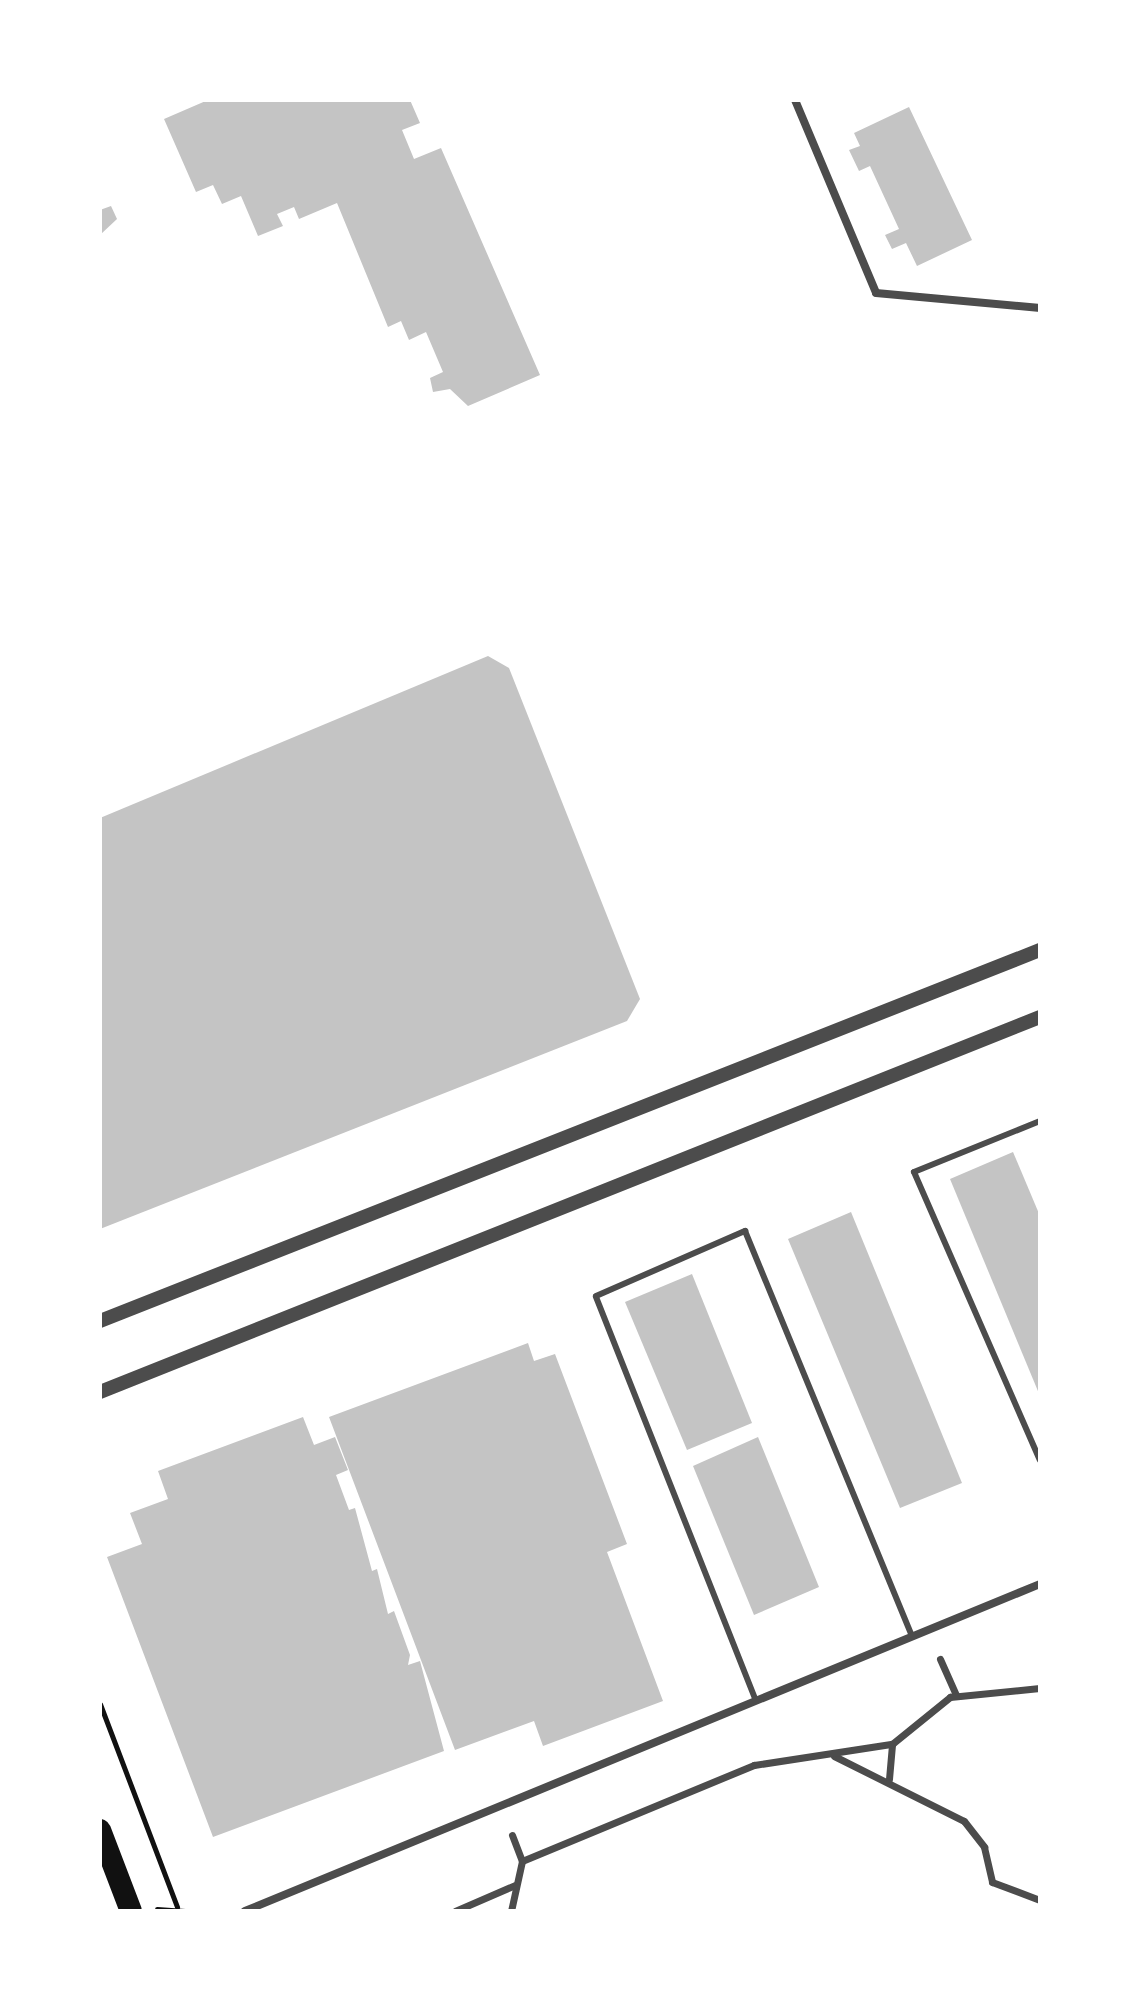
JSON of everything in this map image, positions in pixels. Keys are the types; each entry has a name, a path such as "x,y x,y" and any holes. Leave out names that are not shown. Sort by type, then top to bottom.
{"highway":[{"path":"100,1830 131,1911"}],"street":[{"path":"795,100 876,293 1040,308"},
{"path":"100,1321 1040,950"},
{"path":"100,1392 1040,1017"},
{"path":"245,1911 1040,1584"},
{"path":"940,1659 956,1695"},
{"path":"522,1861 754,1765 892,1744 927,1710 956,1695 1040,1688"},
{"path":"889,1779 892,1744"},
{"path":"826,1754 889,1779 976,1833 992,1882 1040,1900"},
{"path":"511,1911 522,1861 512,1835"},
{"path":"455,1911 515,1885"}],"lane":[{"path":"1040,1121 914,1172 1040,1460"},
{"path":"756,1701 596,1296 745,1231 912,1637"}],"path":[{"path":"100,1704 177,1907"},
{"path":"167,1905 185,1911"}],"building":[{"path":"208,100 410,100 420,123 402,130 414,159 441,148 540,375 468,406 450,389 433,392 430,378 443,372 426,332 409,340 401,321 388,327 337,203 299,219 294,207 277,214 283,226 258,236 241,196 222,204 213,185 196,192 164,119"},
{"path":"909,107 972,240 917,266 906,243 892,249 885,235 899,229 870,166 859,171 849,150 860,146 854,133"},
{"path":"111,206 117,219 100,235 100,210"},
{"path":"488,656 509,668 640,999 627,1021 100,1229 100,818"},
{"path":"1013,1152 1040,1216 1040,1396 950,1179"},
{"path":"851,1212 962,1483 900,1508 788,1239"},
{"path":"692,1274 752,1423 687,1450 625,1302"},
{"path":"528,1343 534,1361 555,1354 627,1544 607,1552 663,1701 543,1746 534,1721 455,1750 329,1417"},
{"path":"303,1417 314,1445 335,1437 348,1470 336,1475 349,1510 355,1508 372,1571 377,1569 388,1614 394,1611 410,1655 408,1665 420,1661 444,1751 213,1837 107,1557 142,1544 130,1513 168,1499 158,1471"},
{"path":"758,1437 819,1587 754,1615 693,1466"}]}
